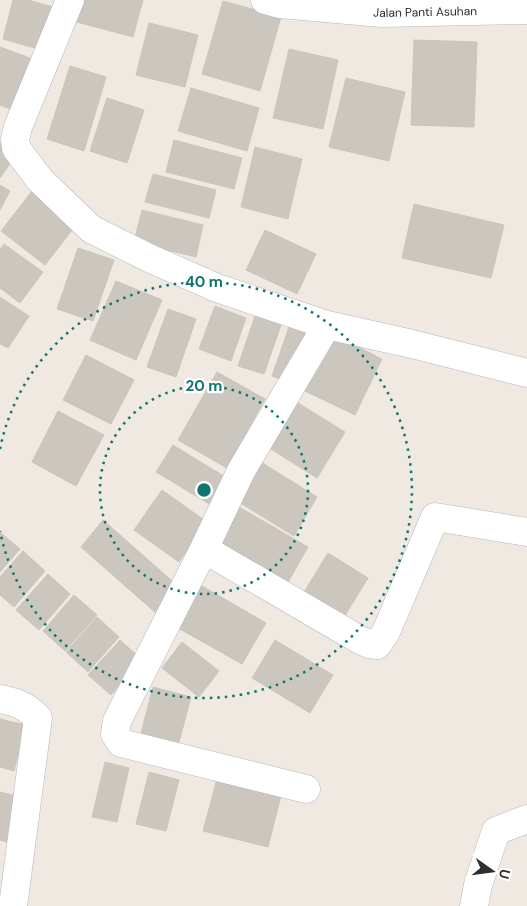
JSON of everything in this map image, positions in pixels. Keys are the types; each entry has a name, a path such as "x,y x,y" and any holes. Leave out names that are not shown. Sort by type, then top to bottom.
{"street":[{"path":"70,0 18,127 15,140 16,148 40,180 91,229 217,288 327,325 527,373"},
{"name":"Jalan Panti Asuhan","path":"265,0 290,5 382,13 471,6 527,10"},
{"path":"306,789 121,742 115,734 117,721 204,549 241,470 327,325"},
{"path":"204,549 360,640 378,645 386,632 435,517 527,532"},
{"path":"0,699 25,706 38,718 9,905"},
{"path":"474,906 478,885 496,831 527,819"}],"building":[{"path":"13,0 28,0 57,8 45,51 3,39"},
{"path":"78,0 143,0 133,37 73,21"},
{"path":"223,1 281,17 260,91 202,74"},
{"path":"149,23 198,35 185,87 136,75"},
{"path":"414,40 477,42 474,127 411,125"},
{"path":"0,47 41,62 23,114 0,105"},
{"path":"289,49 338,60 323,129 273,118"},
{"path":"70,66 106,77 84,151 47,139"},
{"path":"346,78 405,92 389,161 329,147"},
{"path":"191,88 259,108 247,151 178,131"},
{"path":"107,98 144,110 127,163 90,151"},
{"path":"174,140 242,158 234,189 166,172"},
{"path":"0,143 16,155 0,178"},
{"path":"255,147 302,159 288,219 241,207"},
{"path":"153,174 216,190 209,218 145,202"},
{"path":"0,185 10,191 0,210"},
{"path":"36,186 80,220 45,265 1,231"},
{"path":"414,204 504,225 491,278 402,258"},
{"path":"142,210 203,225 196,257 134,242"},
{"path":"265,230 316,254 297,294 246,270"},
{"path":"4,244 43,272 20,303 0,288 0,250"},
{"path":"78,248 114,260 93,321 57,309"},
{"path":"116,281 162,300 136,360 90,340"},
{"path":"0,297 29,316 8,348 0,344"},
{"path":"215,306 246,318 231,361 199,349"},
{"path":"168,309 196,319 176,377 147,367"},
{"path":"255,316 281,325 264,374 238,366"},
{"path":"289,327 309,334 292,383 272,376"},
{"path":"333,334 382,359 355,415 305,391"},
{"path":"86,355 134,380 111,424 63,400"},
{"path":"217,372 265,399 227,468 178,440"},
{"path":"298,403 345,432 317,478 271,449"},
{"path":"58,411 104,435 76,486 32,462"},
{"path":"173,445 227,478 211,505 156,472"},
{"path":"261,462 317,497 294,536 237,501"},
{"path":"162,490 207,522 179,562 134,530"},
{"path":"239,507 308,547 283,591 214,550"},
{"path":"103,520 179,587 157,614 81,547"},
{"path":"0,532 20,549 0,572"},
{"path":"23,551 45,571 14,607 0,595 0,577"},
{"path":"328,553 368,578 341,622 301,597"},
{"path":"48,574 70,594 39,630 16,610"},
{"path":"202,586 266,623 242,664 178,628"},
{"path":"74,595 97,615 65,651 43,631"},
{"path":"97,617 119,637 88,672 66,652"},
{"path":"120,640 142,660 111,695 88,675"},
{"path":"275,640 333,675 310,713 252,678"},
{"path":"182,642 219,671 199,697 162,668"},
{"path":"153,687 191,697 178,746 140,737"},
{"path":"0,719 25,725 14,771 0,767"},
{"path":"105,762 129,768 117,822 92,817"},
{"path":"149,772 179,780 166,831 136,824"},
{"path":"217,779 281,796 268,847 203,831"},
{"path":"0,792 22,797 10,843 0,840"}]}
